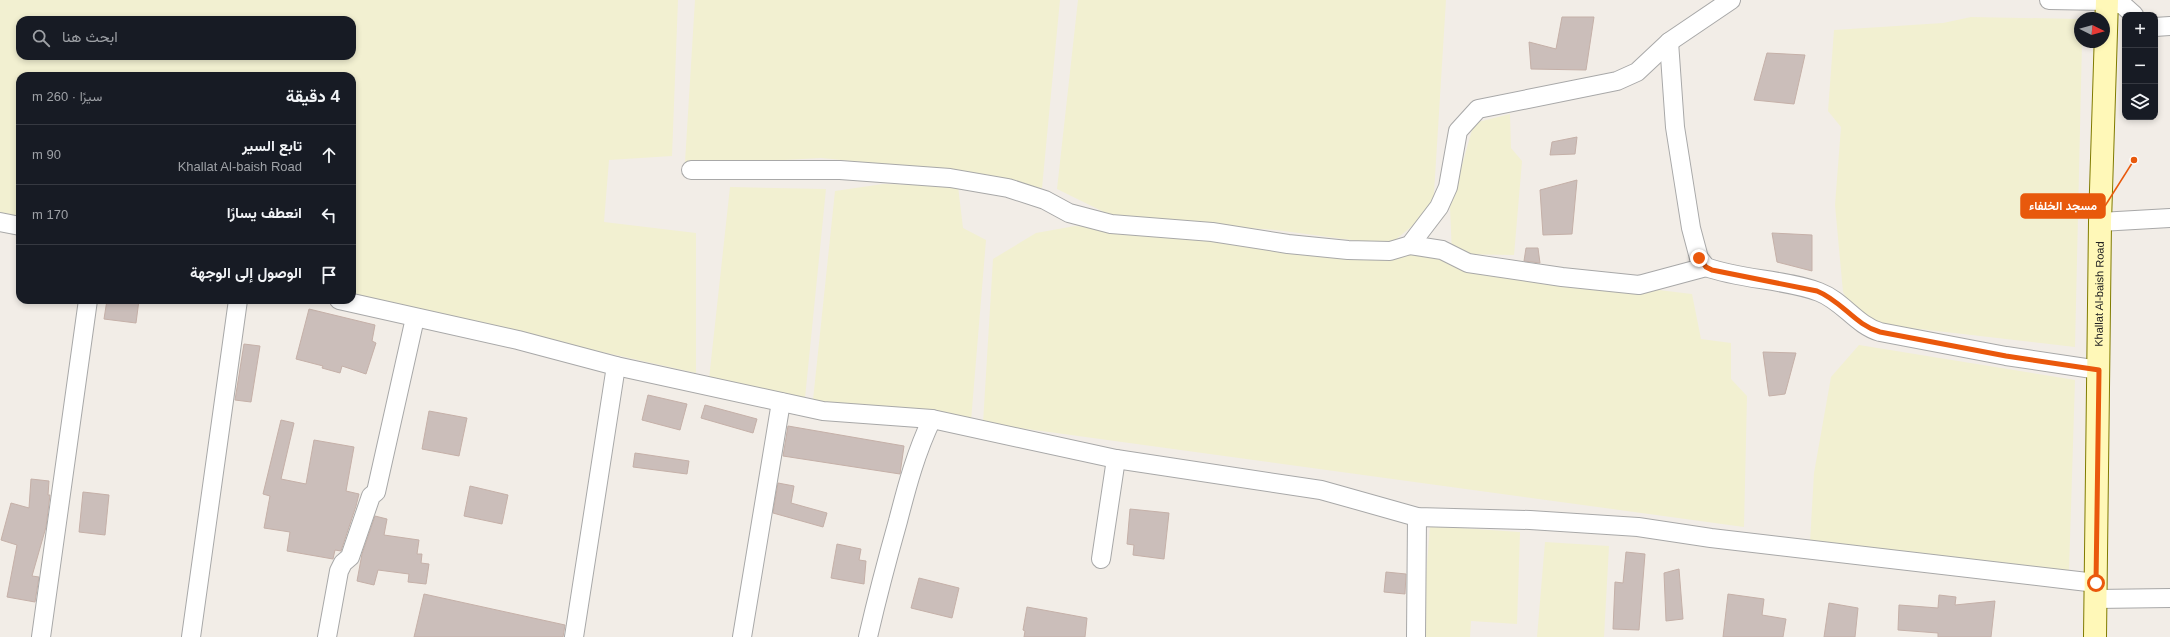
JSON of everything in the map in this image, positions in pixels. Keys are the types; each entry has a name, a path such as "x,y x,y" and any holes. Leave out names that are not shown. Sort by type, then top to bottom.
{"street":[{"path":"1410,245 1439,207 1448,187 1458,131 1478,109 1617,82 1637,72 1669,42 1732,0"},
{"path":"2049,0 2106,1 2123,5 2131,12"},
{"name":"Khallat Al-baish Road","path":"2094,637 2096,591 2100,222 2106,1"},
{"path":"2158,26 2170,26"},
{"path":"1669,42 1675,127 1691,228 1699,258 1706,267"},
{"path":"691,170 840,170 950,178 1008,188 1044,200 1068,213 1111,224 1212,232 1288,244 1348,250 1390,251 1410,245 1442,250 1468,263 1562,277 1639,285 1706,267 1817,291 1838,302 1865,326 1880,332 2006,356 2099,370"},
{"path":"2100,222 2170,218"},
{"path":"0,222 16,225"},
{"path":"41,637 87,304"},
{"path":"191,637 237,304"},
{"path":"356,304 518,340 616,366 823,411 932,419 1116,459 1321,490 1417,517 1530,520 1638,527 2096,591 2170,598"},
{"path":"327,637 339,571 343,563 350,557 371,496 376,492 414,318"},
{"path":"574,637 616,366"},
{"path":"742,637 781,402"},
{"path":"868,637 876,600 908,482 920,443 932,419"},
{"path":"1101,559 1116,459"},
{"path":"1416,637 1417,517"}],"shaded area":[{"path":"0,0 678,0 672,156 609,160 604,222 696,233 696,373 356,297 356,72 16,72 16,221 0,218"},
{"path":"695,0 1060,0 1042,188 934,169 821,158 747,162 685,162"},
{"path":"1078,0 1446,0 1433,209 1389,245 1276,230 1114,217 1057,189"},
{"path":"1971,17 2074,19 2074,48 2082,48 2075,347 1859,322 1843,292 1835,205 1841,127 1828,111 1834,30 1943,23"},
{"path":"1510,114 1511,148 1522,161 1514,255 1452,254 1450,207 1474,123"},
{"path":"883,184 958,186 963,228 986,240 971,421 813,400 835,191"},
{"path":"730,187 826,189 805,398 709,379"},
{"path":"1075,226 1403,256 1430,249 1650,289 1692,294 1701,339 1731,343 1731,379 1747,396 1744,527 983,423 993,259 1036,233"},
{"path":"1859,345 2075,380 2069,571 1810,542 1814,473 1831,377"},
{"path":"1430,526 1520,532 1517,624 1471,621 1470,637 1421,637"},
{"path":"1545,542 1609,546 1604,637 1537,637"}],"building":[{"path":"1562,17 1594,17 1586,70 1531,69 1529,42 1556,49"},
{"path":"1767,53 1805,55 1794,104 1754,100"},
{"path":"1577,137 1575,154 1550,155 1552,142"},
{"path":"1577,180 1572,234 1543,235 1540,190"},
{"path":"1772,233 1812,235 1812,271 1777,262"},
{"path":"1526,248 1538,248 1540,263 1524,261"},
{"path":"106,304 138,304 136,323 104,319"},
{"path":"309,309 375,325 372,341 376,343 366,374 342,366 340,373 322,368 323,366 296,359"},
{"path":"244,344 260,346 251,402 235,400"},
{"path":"1763,352 1796,353 1785,394 1769,396"},
{"path":"648,395 687,404 680,430 642,420"},
{"path":"705,405 757,419 753,433 701,418"},
{"path":"429,411 467,418 459,456 422,449"},
{"path":"281,420 294,423 281,479 306,484 314,440 354,447 346,491 359,494 341,551 335,550 333,559 287,551 290,532 264,528 270,496 263,494"},
{"path":"788,426 904,446 900,474 783,456"},
{"path":"635,453 689,461 687,474 633,467"},
{"path":"31,479 49,481 48,495 50,495 46,527 32,576 39,577 35,602 7,597 17,545 1,540 11,503 29,508"},
{"path":"778,483 794,486 791,503 827,513 823,527 773,513"},
{"path":"470,486 508,495 502,524 464,516"},
{"path":"83,492 109,495 105,535 79,532"},
{"path":"1130,509 1169,513 1164,559 1133,555 1134,545 1127,544"},
{"path":"375,516 387,519 384,535 419,540 417,554 422,554 421,563 429,564 426,584 408,582 409,574 378,570 374,585 357,581 362,554"},
{"path":"837,544 861,549 859,560 866,561 864,584 831,578"},
{"path":"1626,552 1645,554 1639,630 1613,629 1615,582 1623,583"},
{"path":"1679,569 1683,619 1666,621 1664,573"},
{"path":"1386,572 1406,574 1405,594 1384,592"},
{"path":"919,578 959,588 952,618 911,608"},
{"path":"424,594 565,625 563,637 414,637"},
{"path":"1728,594 1764,599 1762,615 1786,619 1783,637 1723,637"},
{"path":"1939,595 1956,597 1955,605 1995,601 1991,637 1938,637 1938,633 1898,630 1899,605 1938,608"},
{"path":"1829,603 1858,608 1855,637 1824,637"},
{"path":"1027,607 1087,618 1085,637 1024,637 1025,631 1023,630"}],"place":[{"name":"مسجد الخلفاء","path":"2134,160"}],"route":[{"path":"1699,258 1706,267 1712,270 1817,291 1838,302 1865,326 1880,332 2006,356 2099,370 2096,583"}]}
